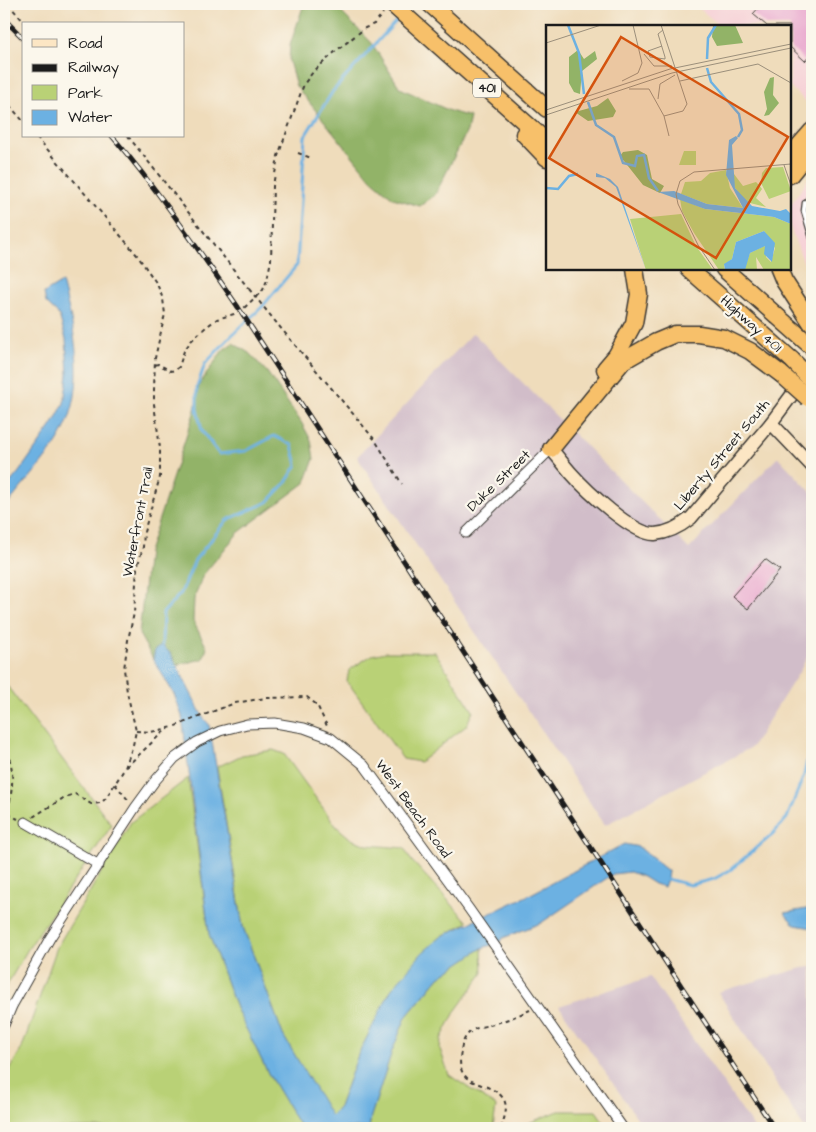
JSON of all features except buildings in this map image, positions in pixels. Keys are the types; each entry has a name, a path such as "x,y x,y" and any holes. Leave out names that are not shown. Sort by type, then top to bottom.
{"highway":[{"name":"401","path":"388,7 426,34 546,141"},
{"name":"401","path":"435,7 546,108"},
{"path":"435,7 546,93"},
{"path":"426,34 546,157"},
{"path":"791,155 812,131"},
{"path":"791,174 812,148"},
{"path":"551,449 552,435 555,427 616,356 634,323 639,294 635,270"},
{"name":"Highway 401","path":"690,270 792,360 812,381"},
{"name":"Highway 401","path":"725,270 809,344"},
{"path":"779,270 784,281 812,324"},
{"path":"551,449 623,361 656,342 675,334 699,334 724,338 750,351 781,374 810,400"}],"main road":[{"name":"Liberty Street South","path":"551,449 571,473 601,502 634,527 655,534 680,527 690,518 771,423 812,368"},
{"path":"771,423 812,466"}],"street":[{"name":"Duke Street","path":"466,533 551,449"},
{"name":"West Beach Road","path":"4,1025 12,1006 50,938 135,808 175,758 197,742 220,731 247,724 274,723 304,728 331,738 364,765 470,909 623,1128"},
{"path":"25,822 99,865"}],"lane":[{"path":"812,195 806,203 804,210 812,238"}],"path":[{"path":"8,4 24,22"},
{"path":"155,365 158,364 172,371 175,370 179,367 184,351 201,332 217,319 242,310 263,290 268,280 271,260 273,186 278,156 304,84 336,51 365,28 374,24 388,7"},
{"path":"4,99 22,120"},
{"name":"Waterfront Trail","path":"38,138 137,256 157,284 163,299 165,314 155,358 154,404 160,448 160,478 144,532 143,547 137,568 134,613 124,668 127,692 136,731"},
{"path":"130,138 279,326 375,440 402,484"},
{"path":"298,153 311,158"},
{"path":"25,822 62,799 75,794 91,804 101,803 125,768 162,733 235,703 266,698 307,697 317,705 331,738"},
{"path":"125,768 136,731 151,732 173,727"},
{"path":"4,752 11,762 11,789 8,814 4,823"},
{"path":"115,784 135,808"},
{"path":"502,1128 506,1104 495,1091 472,1082 465,1076 460,1065 462,1048 467,1035 475,1029 512,1018 536,1006"}],"shaded area":[{"path":"705,4 812,4 812,107 791,88 791,25 719,25 700,9"},
{"path":"812,173 812,282 791,230 791,204"},
{"path":"473,333 689,549 778,457 812,493 812,647 801,669 752,747 605,825 357,457"},
{"path":"812,967 812,1128 804,1128 718,992 802,968"},
{"path":"650,977 754,1128 644,1128 559,1006"}],"green space":[{"path":"304,4 333,4 371,42 400,88 450,111 470,117 467,131 435,195 420,206 393,198 371,179 296,86 289,61 290,45"},
{"path":"233,343 249,353 267,372 311,440 314,459 305,483 238,533 203,575 194,599 193,621 207,648 203,659 176,665 171,654 155,650 153,659 139,634 148,552 195,410 199,385 223,350"},
{"path":"386,652 435,652 473,711 466,726 420,762 403,759 347,681 349,670 372,655"},
{"path":"4,682 112,825 28,949 4,990"},
{"path":"273,750 284,754 336,826 351,839 367,845 404,848 411,860 468,922 442,936 391,990 358,1055 339,1107 331,1117 283,1035 243,927 217,767 242,755"},
{"path":"188,778 209,934 236,1008 269,1075 301,1128 4,1128 4,1079 22,1048 57,947 131,822"},
{"path":"482,948 483,973 456,1010 441,1039 440,1049 449,1075 496,1106 493,1128 369,1128 371,1116 392,1051 406,1017 439,977"},
{"path":"559,1111 596,1111 608,1128 516,1128"}],"water":[{"path":"62,282 75,339 77,378 75,397 70,416 57,443 4,509 4,490 53,424 64,403 68,375 66,339 59,315 46,303 44,293"},
{"path":"162,645 171,654 204,719 209,724 243,927 283,1035 331,1116 339,1107 358,1055 391,990 422,953 442,936 531,894 624,844 639,847 668,871 664,887 630,872 613,874 541,923 482,948 439,977 406,1017 392,1051 371,1116 369,1128 301,1128 269,1075 236,1008 209,934 182,716 174,694 153,659 155,650"},
{"path":"812,908 812,928 795,925 784,913"}],"waterway":[{"path":"162,645 163,613 181,593 195,560 227,520 268,502 285,484 297,465 292,445 274,436 246,451 219,454 202,431 197,409 197,387 205,364 262,307 297,265 305,136 333,91 399,18"},
{"path":"667,879 690,885 714,879 730,870 772,835 787,818 804,775 812,738"}],"railway":[{"path":"4,19 22,37"},
{"path":"114,138 162,199 238,307 774,1128"}]}
